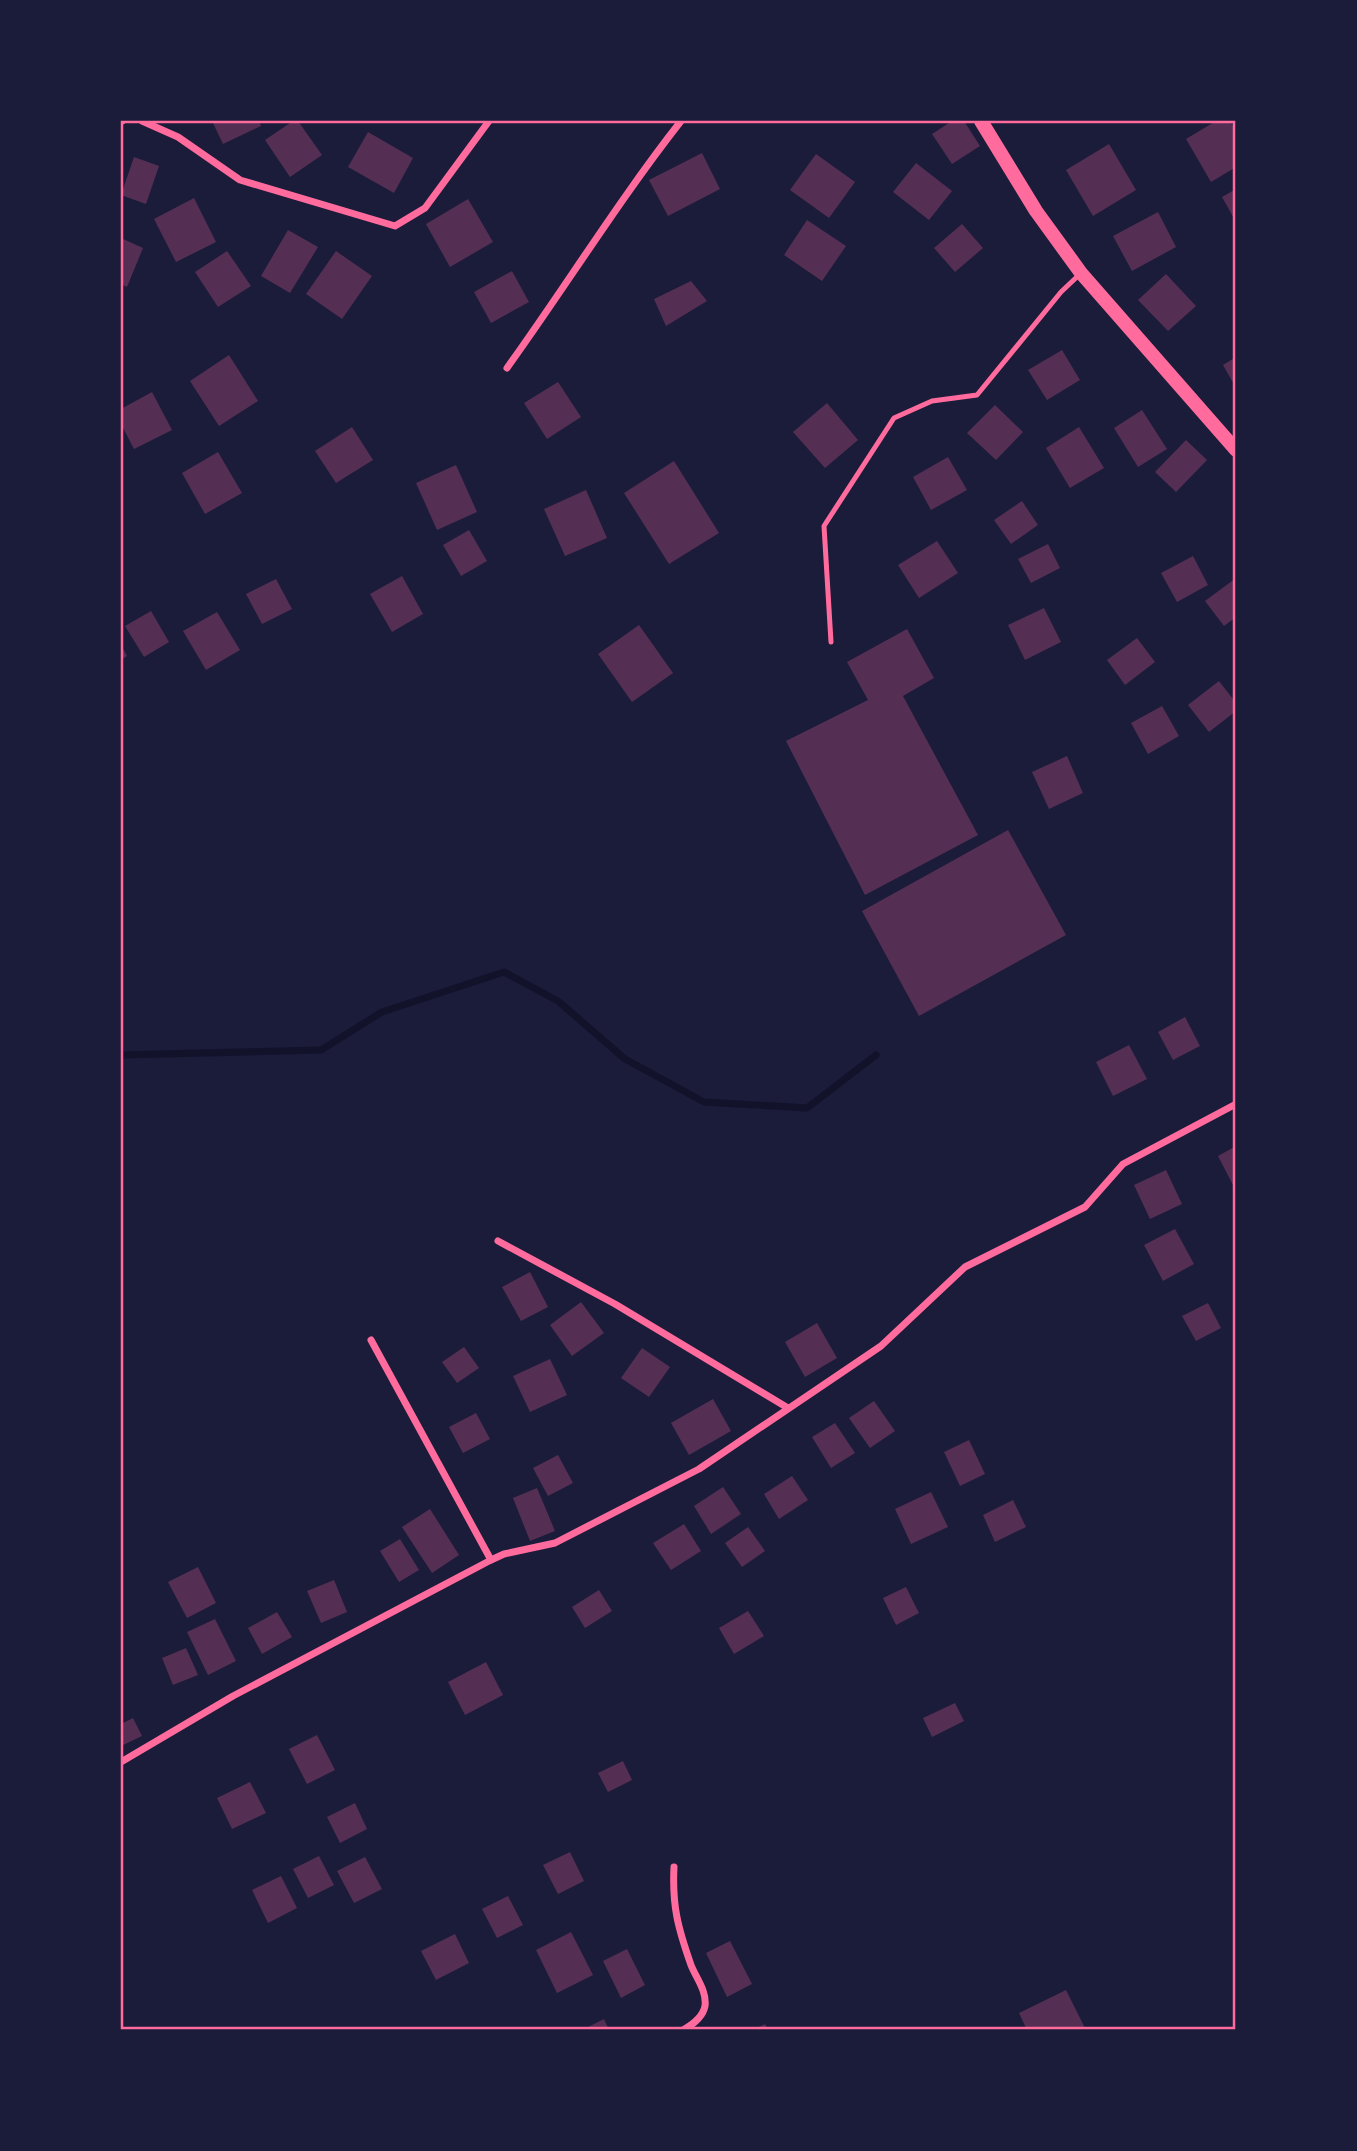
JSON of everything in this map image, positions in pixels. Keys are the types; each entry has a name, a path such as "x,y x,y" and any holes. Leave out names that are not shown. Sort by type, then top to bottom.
{"main road":[{"path":"981,121 1037,211 1081,273 1236,450"}],"street":[{"path":"142,121 178,136 240,180 395,226 425,208 489,121"},
{"path":"507,368 578,271 641,173 681,121"},
{"path":"121,1762 233,1696 491,1560 504,1554 555,1543 699,1469 881,1346 965,1267 1085,1207 1123,1164 1236,1104"},
{"path":"498,1241 615,1304 789,1408"},
{"path":"370,1340 491,1560"},
{"path":"674,1867 672,1902 692,1967 703,1989 705,2006 700,2016 683,2030"}],"lane":[{"path":"831,642 824,526 894,418 932,401 977,395 1061,292 1081,273"}],"building":[{"path":"212,121 259,121 261,126 223,144"},
{"path":"293,121 298,121 322,155 290,177 265,140"},
{"path":"952,121 964,121 980,146 952,164 932,134"},
{"path":"1216,121 1230,121 1236,131 1236,167 1211,182 1186,139"},
{"path":"368,132 413,158 394,193 348,167"},
{"path":"1109,144 1136,190 1093,216 1066,170"},
{"path":"702,153 720,189 668,216 649,180"},
{"path":"816,154 855,182 829,218 790,190"},
{"path":"134,157 159,166 146,204 121,195"},
{"path":"916,163 952,191 929,220 893,192"},
{"path":"1236,189 1236,222 1222,197"},
{"path":"194,198 216,242 176,262 154,219"},
{"path":"468,199 493,242 450,267 426,224"},
{"path":"1158,212 1176,247 1132,271 1113,236"},
{"path":"807,220 846,246 822,281 784,255"},
{"path":"962,224 983,248 955,272 934,248"},
{"path":"288,230 318,247 290,293 261,276"},
{"path":"121,238 143,248 127,287 121,284"},
{"path":"227,251 251,286 218,307 195,272"},
{"path":"336,251 372,276 342,319 306,294"},
{"path":"512,271 529,302 491,323 474,292"},
{"path":"1166,274 1196,306 1168,331 1138,300"},
{"path":"691,281 707,301 666,326 654,299"},
{"path":"1062,350 1080,380 1047,400 1028,370"},
{"path":"229,355 258,401 219,426 190,381"},
{"path":"1236,357 1236,388 1223,365"},
{"path":"558,382 581,417 547,439 524,403"},
{"path":"152,392 172,430 134,449 121,424 121,409"},
{"path":"827,403 858,440 825,468 793,432"},
{"path":"995,405 1023,432 996,460 967,433"},
{"path":"1142,410 1167,449 1138,467 1114,428"},
{"path":"352,427 373,460 336,483 315,451"},
{"path":"1079,427 1104,468 1070,488 1046,448"},
{"path":"1186,440 1207,460 1176,492 1155,472"},
{"path":"218,452 242,493 205,514 182,473"},
{"path":"948,457 967,490 931,510 913,477"},
{"path":"674,461 719,533 669,564 624,493"},
{"path":"456,465 477,512 437,530 416,483"},
{"path":"586,490 607,538 565,556 544,509"},
{"path":"1022,501 1038,525 1011,544 994,520"},
{"path":"469,530 487,561 461,576 443,545"},
{"path":"937,541 958,573 919,598 898,565"},
{"path":"1048,544 1060,568 1031,583 1018,559"},
{"path":"1193,556 1208,585 1177,602 1161,573"},
{"path":"402,576 423,614 392,632 370,594"},
{"path":"1236,578 1236,617 1224,626 1205,601"},
{"path":"276,579 292,609 262,624 246,594"},
{"path":"1044,608 1061,642 1025,660 1008,625"},
{"path":"151,611 169,642 144,657 125,626"},
{"path":"217,612 240,650 206,670 183,631"},
{"path":"639,625 673,673 632,702 598,654"},
{"path":"907,629 934,678 903,696 978,835 865,895 786,741 868,700 847,662"},
{"path":"1137,638 1155,662 1125,685 1107,660"},
{"path":"121,645 127,656 121,660"},
{"path":"1219,681 1236,703 1236,711 1209,732 1188,705"},
{"path":"1162,706 1179,736 1148,754 1131,723"},
{"path":"1067,756 1083,793 1049,809 1032,772"},
{"path":"1008,830 1066,935 919,1016 862,911"},
{"path":"1185,1017 1200,1046 1173,1060 1158,1032"},
{"path":"1129,1045 1147,1079 1113,1096 1096,1062"},
{"path":"1236,1146 1236,1186 1234,1187 1218,1156"},
{"path":"1166,1170 1182,1204 1150,1219 1134,1185"},
{"path":"1175,1229 1194,1264 1163,1281 1144,1245"},
{"path":"530,1272 548,1307 521,1321 502,1287"},
{"path":"581,1302 604,1333 572,1356 550,1325"},
{"path":"1208,1303 1221,1328 1196,1341 1182,1316"},
{"path":"817,1323 837,1358 805,1377 785,1342"},
{"path":"464,1347 479,1368 457,1383 442,1362"},
{"path":"642,1348 670,1367 649,1397 621,1378"},
{"path":"550,1359 567,1395 530,1412 513,1376"},
{"path":"713,1399 731,1431 689,1455 671,1423"},
{"path":"874,1401 895,1431 870,1448 849,1418"},
{"path":"476,1413 490,1439 463,1453 449,1427"},
{"path":"835,1423 855,1453 831,1468 812,1437"},
{"path":"969,1440 985,1474 960,1486 944,1452"},
{"path":"558,1455 573,1483 548,1496 533,1468"},
{"path":"792,1476 808,1500 779,1519 764,1494"},
{"path":"723,1487 741,1514 711,1534 694,1506"},
{"path":"537,1488 555,1531 530,1541 513,1498"},
{"path":"931,1492 948,1527 911,1544 895,1509"},
{"path":"1013,1500 1026,1527 995,1542 983,1515"},
{"path":"430,1509 459,1555 432,1573 402,1527"},
{"path":"684,1524 701,1551 671,1570 653,1543"},
{"path":"748,1527 765,1551 742,1567 725,1543"},
{"path":"400,1539 419,1570 399,1582 380,1551"},
{"path":"198,1567 216,1603 187,1618 168,1582"},
{"path":"334,1580 347,1612 321,1623 307,1591"},
{"path":"906,1587 919,1613 896,1625 883,1598"},
{"path":"599,1590 612,1611 585,1628 572,1607"},
{"path":"748,1611 764,1636 734,1654 719,1628"},
{"path":"277,1612 292,1637 262,1654 248,1628"},
{"path":"215,1619 236,1661 208,1675 187,1632"},
{"path":"186,1648 198,1675 173,1685 162,1658"},
{"path":"486,1662 503,1695 465,1715 448,1682"},
{"path":"955,1703 964,1721 932,1737 923,1718"},
{"path":"133,1718 142,1736 121,1746 121,1724"},
{"path":"317,1735 335,1770 307,1784 289,1749"},
{"path":"623,1761 632,1780 608,1792 598,1773"},
{"path":"250,1782 266,1813 232,1829 217,1798"},
{"path":"355,1803 367,1829 340,1843 327,1817"},
{"path":"570,1852 584,1881 558,1894 543,1865"},
{"path":"319,1856 334,1885 308,1898 293,1869"},
{"path":"365,1857 382,1889 354,1903 337,1871"},
{"path":"281,1876 297,1908 268,1923 252,1890"},
{"path":"508,1896 523,1925 497,1938 482,1909"},
{"path":"571,1932 593,1975 557,1993 536,1950"},
{"path":"455,1934 469,1963 436,1980 421,1951"},
{"path":"730,1941 752,1984 727,1997 706,1953"},
{"path":"627,1949 645,1985 621,1998 603,1961"},
{"path":"1066,1990 1085,2028 1027,2030 1019,2013"},
{"path":"604,2019 609,2030 582,2030"},
{"path":"765,2024 768,2030 752,2030"}],"waterway":[{"path":"121,1055 321,1050 382,1012 504,972 558,1001 625,1059 704,1102 807,1108 876,1055"}]}
